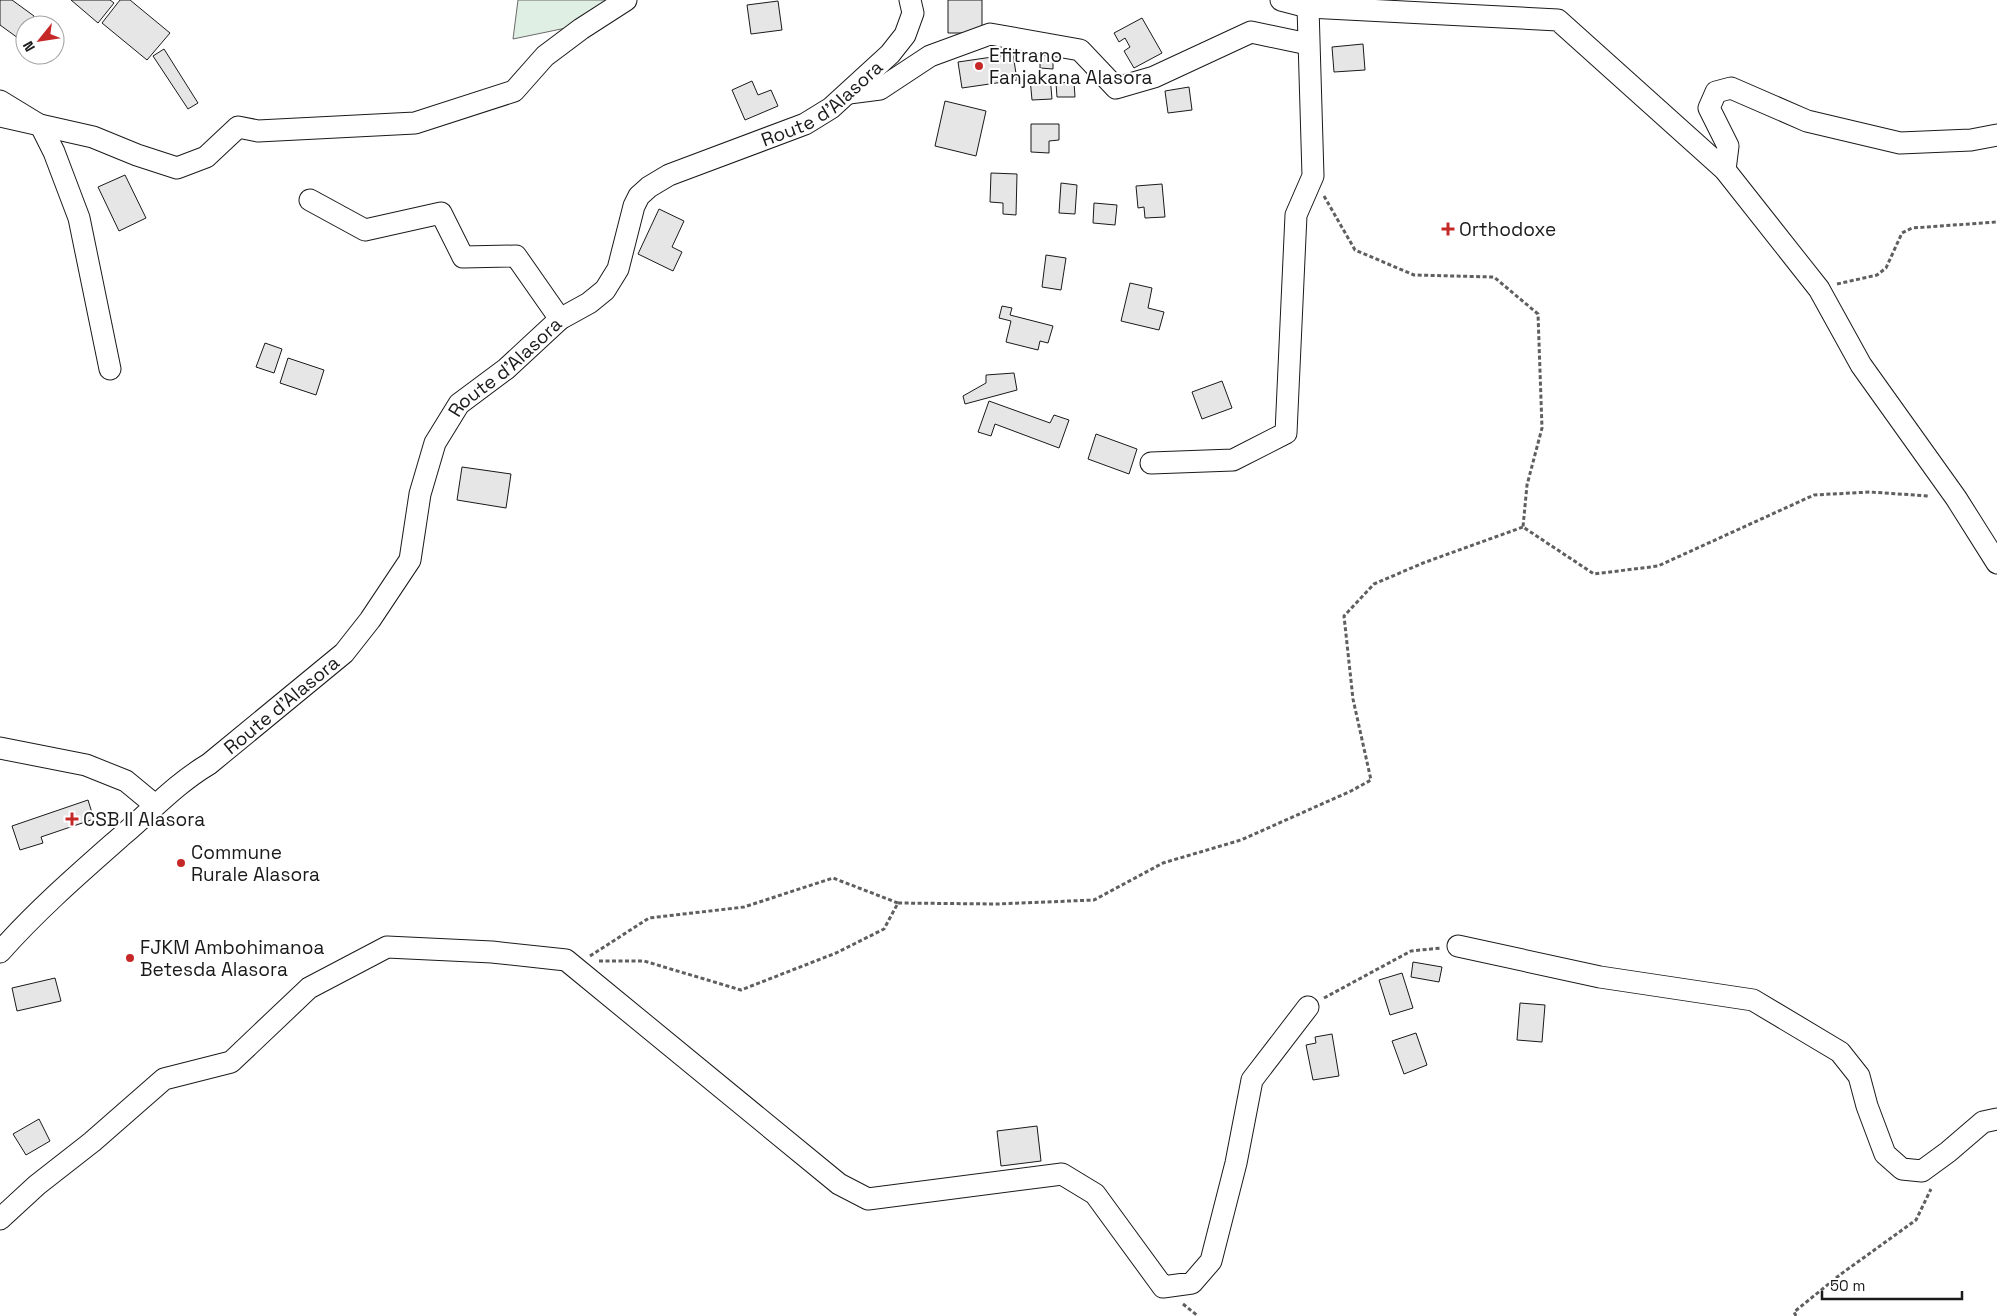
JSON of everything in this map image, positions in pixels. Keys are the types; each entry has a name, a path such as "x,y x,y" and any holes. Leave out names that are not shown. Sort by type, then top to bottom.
{"street":[{"path":"0,116 93,137 137,155 177,168 206,157 238,127 258,130 415,123 514,91 545,56 581,29 626,0"},
{"name":"Route d'Alasora","path":"0,952 26,923 69,881 126,833 154,805 190,775 209,764 344,653 370,620 410,560 420,494 435,443 459,404 506,369 560,319 589,303 605,290 618,269 638,196 648,187 669,175 806,124 831,108 890,54 905,35 913,13 910,0"},
{"path":"1281,0 1308,7 1558,20 1726,170 1819,289 1861,365 1956,498 1997,563"},
{"path":"1151,464 1233,460 1286,433 1296,215 1313,176 1308,7"},
{"path":"849,93 880,89 930,56 990,34 1080,50 1116,88 1154,77 1251,32 1308,44"},
{"path":"1726,170 1728,146 1709,108 1716,92 1731,88 1807,121 1900,143 1971,140 1997,135"},
{"path":"0,101 41,126 54,152 79,218 110,369"},
{"path":"310,200 365,230 441,213 463,257 516,256 560,319"},
{"path":"0,748 86,765 126,781 154,805"},
{"path":"1458,946 1600,977 1753,1000 1840,1052 1859,1076 1867,1106 1885,1154 1902,1169 1922,1171 1983,1122 1997,1119"},
{"path":"0,1219 36,1186 92,1142 164,1079 231,1062 309,988 387,947 492,952 566,960 839,1184 868,1199 1062,1174 1095,1194 1162,1287 1192,1284 1211,1261 1236,1163 1252,1080 1308,1007"}],"path":[{"path":"1313,176 1356,250 1414,275 1494,277 1538,314 1542,428 1527,484 1523,527"},
{"path":"1819,289 1877,275 1886,268 1902,233 1912,228 1997,222"},
{"path":"1523,527 1594,574 1658,566 1814,495 1870,492 1956,498"},
{"path":"583,961 649,918 744,907 833,878 898,903 998,904 1094,900 1163,863 1241,840 1351,791 1370,780 1352,699 1344,616 1374,584 1423,563 1523,527"},
{"path":"592,961 644,961 741,990 836,953 884,929 898,903"},
{"path":"1308,1007 1411,951 1458,946"},
{"path":"1796,1316 1794,1312 1841,1274 1916,1220 1932,1186"}],"green space":[{"path":"518,0 618,0 566,28 513,39"}],"building":[{"path":"0,0 12,0 33,15 15,15 15,36 0,25"},
{"path":"71,0 110,0 114,3 98,23"},
{"path":"120,0 130,0 170,33 147,60 102,23"},
{"path":"948,0 982,0 982,33 948,33"},
{"path":"778,1 782,30 751,34 747,5"},
{"path":"1142,18 1162,53 1134,68 1124,51 1130,47 1125,38 1119,42 1114,33"},
{"path":"1363,44 1365,70 1334,72 1332,47"},
{"path":"164,49 198,103 188,109 153,56"},
{"path":"1013,54 1017,80 962,88 958,62"},
{"path":"1040,55 1053,55 1053,69 1040,68"},
{"path":"1050,76 1052,99 1032,100 1030,78"},
{"path":"752,81 758,95 771,90 778,106 745,120 732,90"},
{"path":"1074,82 1075,97 1057,97 1056,83"},
{"path":"1189,87 1192,110 1168,113 1165,91"},
{"path":"945,101 986,111 976,156 935,146"},
{"path":"1031,124 1059,124 1059,140 1049,141 1049,153 1031,152"},
{"path":"991,173 1017,174 1016,215 1003,214 1003,203 990,202"},
{"path":"125,175 146,218 119,231 98,187"},
{"path":"1061,183 1077,185 1075,214 1059,213"},
{"path":"1162,184 1165,217 1145,218 1144,207 1138,208 1136,186"},
{"path":"1094,203 1117,205 1115,225 1093,223"},
{"path":"659,209 684,221 672,247 682,252 673,271 638,254"},
{"path":"1046,255 1066,258 1061,290 1042,287"},
{"path":"1130,283 1152,288 1148,308 1164,312 1159,330 1121,321"},
{"path":"1002,306 1012,308 1010,315 1053,326 1048,343 1040,341 1038,350 1006,342 1011,321 999,318"},
{"path":"265,343 282,349 274,373 256,367"},
{"path":"288,358 324,370 316,395 280,383"},
{"path":"1014,373 1017,390 965,404 963,396 986,383 986,375"},
{"path":"1222,381 1232,408 1202,419 1192,392"},
{"path":"989,401 1050,423 1054,415 1069,420 1059,448 995,424 991,436 978,432"},
{"path":"1096,434 1137,449 1129,474 1088,459"},
{"path":"462,467 511,474 506,508 457,500"},
{"path":"88,800 94,819 41,837 43,843 20,850 12,826"},
{"path":"1413,962 1442,967 1439,982 1411,977"},
{"path":"1402,973 1413,1008 1390,1015 1379,980"},
{"path":"55,978 61,1001 17,1011 12,988"},
{"path":"1520,1003 1545,1005 1542,1042 1517,1040"},
{"path":"1416,1033 1427,1065 1404,1074 1392,1041"},
{"path":"1332,1034 1339,1076 1313,1080 1306,1045 1316,1043 1315,1037"},
{"path":"39,1119 50,1141 26,1155 13,1134"},
{"path":"1037,1126 1041,1161 1001,1166 997,1131"}],"place":[{"name":"Efitrano Fanjakana Alasora","path":"979,66"},
{"name":"Orthodoxe","path":"1448,229"},
{"name":"CSB II Alasora","path":"72,819"},
{"name":"Commune Rurale Alasora","path":"181,863"},
{"name":"FJKM Ambohimanoa Betesda Alasora","path":"130,958"}]}
